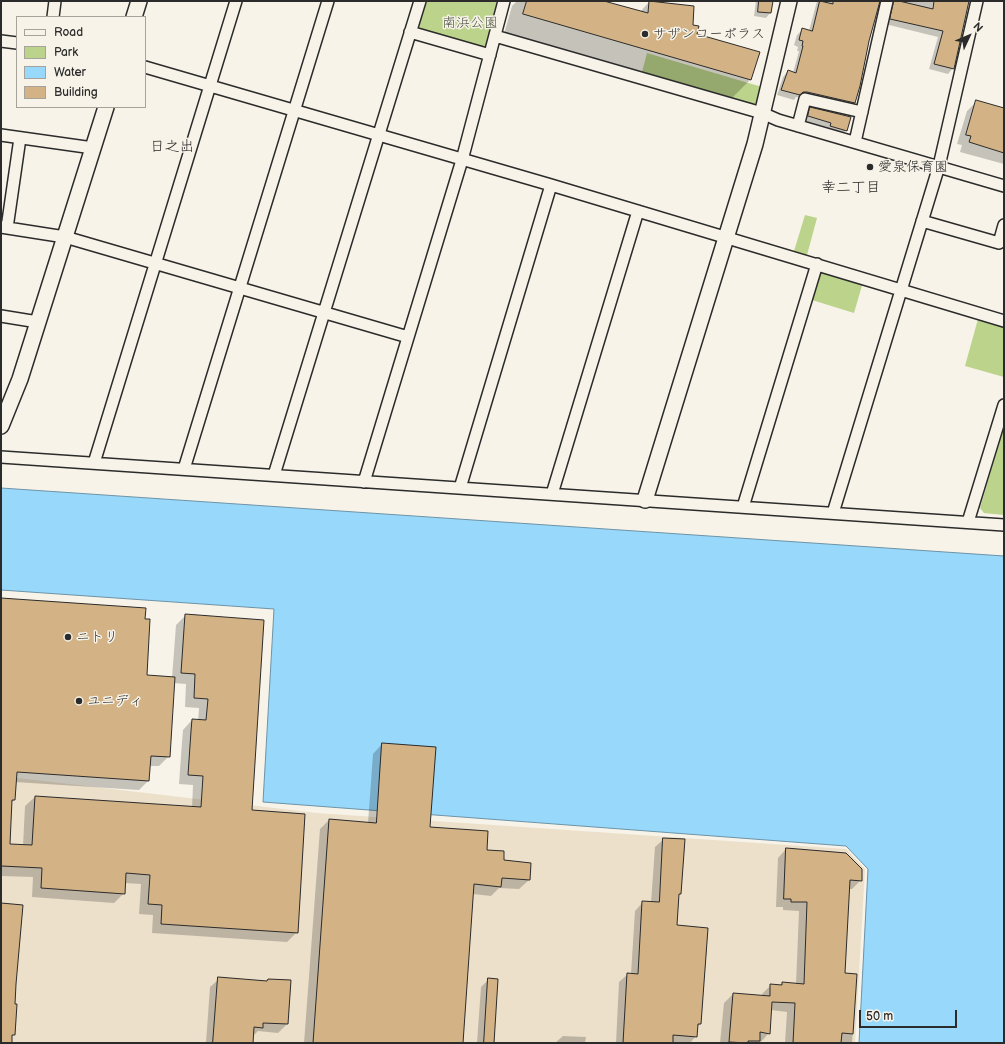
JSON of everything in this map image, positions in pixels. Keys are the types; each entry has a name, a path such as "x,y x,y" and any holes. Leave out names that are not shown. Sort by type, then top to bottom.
{"street":[{"path":"53,16 55,1"},
{"path":"134,16 139,1"},
{"path":"94,463 236,1"},
{"path":"184,470 328,1"},
{"path":"274,475 420,1"},
{"path":"364,482 462,160 504,1"},
{"path":"645,500 754,144 789,1"},
{"path":"855,142 887,1"},
{"path":"833,513 939,166 977,1"},
{"path":"410,32 490,55"},
{"path":"495,36 762,113 778,120 1004,186"},
{"path":"1,41 16,43"},
{"path":"146,67 551,185 1004,320"},
{"path":"798,126 805,99 862,112"},
{"path":"1,426 20,379 106,108"},
{"path":"1,135 93,148"},
{"path":"20,138 4,228 65,237 408,337"},
{"path":"460,488 551,185"},
{"path":"552,494 638,211"},
{"path":"922,221 999,243 1004,225"},
{"path":"743,507 817,264"},
{"path":"1,316 38,322"},
{"path":"968,522 1004,405"},
{"path":"1,457 1004,525"}],"shaded area":[{"path":"1,776 317,813 846,849 865,869 855,1043 1,1043"}],"green space":[{"name":"南浜公園","path":"427,1 497,1 486,45 482,49 423,31 419,27"},
{"path":"647,53 762,87 759,101 753,105 642,72"},
{"path":"805,215 817,218 807,255 794,251"},
{"path":"825,270 863,282 854,313 812,300 820,274"},
{"path":"978,319 1004,326 1004,377 965,366"},
{"path":"1004,426 1004,515 984,513 980,508"}],"water":[{"path":"1,488 1004,556 1004,1043 859,1043 868,869 846,846 263,802 274,609 1,590"}],"building":[{"name":"サザンコーポラス","path":"527,1 604,1 648,13 649,1 694,6 693,25 699,26 697,34 760,52 751,80 523,14"},
{"path":"759,1 773,1 771,13 758,12"},
{"path":"820,1 833,4 833,1 880,1 855,103 807,92 803,92 800,95 781,90 788,70 796,73 803,46 803,41 799,40 802,28 812,31"},
{"path":"894,1 933,9 934,1 969,1 954,69 934,64 943,31 890,19"},
{"path":"976,100 1004,108 1004,153 969,142 971,136 966,135"},
{"path":"810,107 851,117 847,131 830,126 831,123 808,116"},
{"path":"1,598 146,608 145,619 150,619 147,675 175,677 170,757 151,756 149,781 17,772 15,800 12,800 10,844 32,845 35,796 201,807 203,776 188,775 192,719 206,720 208,699 194,698 195,674 181,673 185,614 264,620 252,810 305,814 298,933 161,924 162,905 148,904 150,875 126,873 125,894 41,888 42,868 1,866"},
{"path":"382,743 436,747 430,827 488,831 487,850 504,851 504,860 531,863 530,880 502,878 501,887 474,884 463,1043 313,1043 329,819 376,823"},
{"path":"663,838 685,839 677,925 708,928 701,1024 698,1024 697,1037 673,1035 673,1043 623,1043 627,973 638,974 642,901 659,902"},
{"path":"786,848 846,853 862,869 862,881 850,880 845,973 857,974 853,1034 842,1033 841,1043 793,1043 795,1003 772,1002 770,1034 760,1032 760,1041 748,1041 748,1043 729,1042 733,993 770,996 770,984 782,985 782,982 804,984 807,902 791,902 791,899 784,899"},
{"path":"1,903 23,905 16,984 15,1004 17,1004 15,1035 12,1035 12,1043 1,1043"},
{"path":"218,977 267,981 268,979 291,980 288,1024 263,1023 263,1028 254,1027 253,1043 213,1043"},
{"path":"488,978 498,979 494,1043 484,1043"}],"place":[{"name":"サザンコーポラス","path":"645,34"},
{"name":"愛泉保育園","path":"870,167"},
{"name":"ニトリ","path":"68,637"},
{"name":"ユニディ","path":"79,701"}],"district":[{"name":"日之出","path":"172,147"},
{"name":"幸二丁目","path":"851,188"}]}
